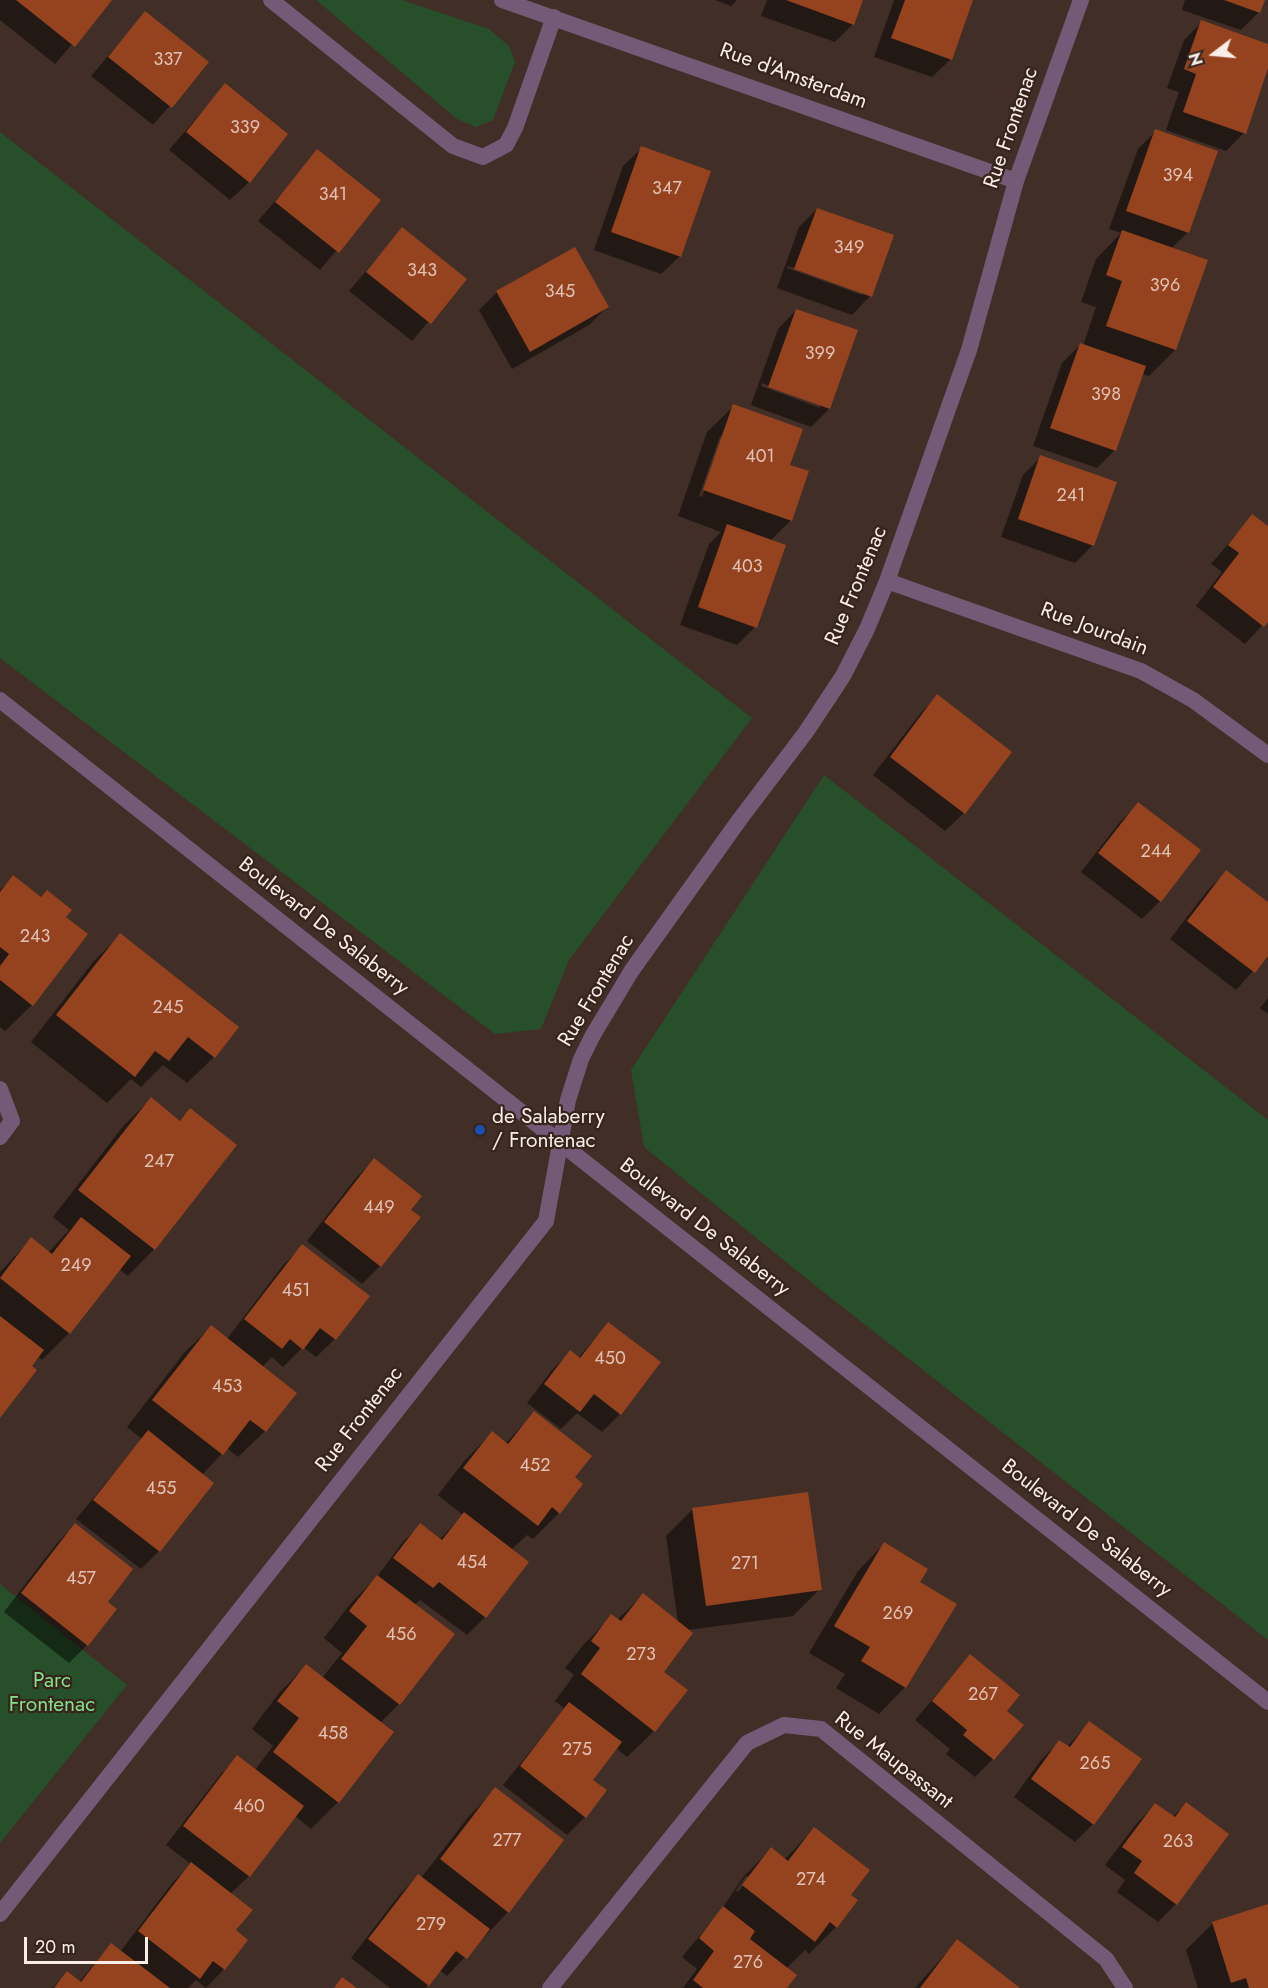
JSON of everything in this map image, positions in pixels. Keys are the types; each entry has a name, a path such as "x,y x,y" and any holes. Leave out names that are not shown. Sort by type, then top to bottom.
{"street":[{"path":"271,0 453,146 483,157 506,146 515,128 554,17"},
{"name":"Rue d'Amsterdam","path":"502,0 1016,181"},
{"name":"Rue Frontenac","path":"0,1914 546,1221 573,1081 593,1035 632,970 830,698 867,629 887,581 969,350 1016,181 1081,0"},
{"name":"Rue Jourdain","path":"887,581 1090,651 1148,674 1193,700 1268,755"},
{"name":"Boulevard De Salaberry","path":"0,700 1268,1702"},
{"path":"0,1089 12,1121 0,1137"},
{"name":"Rue Maupassant","path":"550,1988 747,1743 784,1725 821,1730 1106,1959 1125,1988"}],"green space":[{"path":"316,0 402,0 489,29 509,46 515,62 493,120 476,127 457,119"},
{"path":"0,132 752,718 569,960 541,1029 495,1034 0,658"},
{"path":"824,775 1268,1120 1268,1640 822,1291 644,1147 631,1070"},
{"name":"Parc Frontenac","path":"0,1584 127,1685 0,1843"}],"building":[{"path":"16,0 112,0 75,47"},
{"path":"786,0 863,0 854,25"},
{"path":"905,0 973,0 952,60 891,38"},
{"path":"1224,0 1265,0 1260,13"},
{"path":"145,11 209,62 172,108 108,57"},
{"path":"1201,20 1268,44 1268,68 1246,134 1183,112 1196,74 1184,69"},
{"path":"225,83 288,134 250,183 186,132"},
{"path":"1155,129 1218,151 1189,233 1126,211"},
{"path":"641,146 711,171 681,257 611,232"},
{"path":"317,149 381,200 339,253 275,202"},
{"path":"817,208 894,235 872,297 794,269"},
{"path":"402,227 467,279 431,324 366,272"},
{"path":"1122,230 1208,260 1176,350 1106,326 1122,281 1106,275"},
{"path":"575,247 609,307 530,352 496,291"},
{"path":"796,309 858,330 830,409 768,387"},
{"path":"1080,343 1146,366 1116,451 1050,428"},
{"path":"733,404 803,429 790,465 809,471 792,521 703,490"},
{"path":"1040,455 1117,482 1094,546 1018,519"},
{"path":"1252,514 1268,526 1268,622 1264,627 1213,587 1239,553 1228,545"},
{"path":"727,524 786,545 757,628 698,607"},
{"path":"937,694 1012,752 965,814 890,757"},
{"path":"1138,802 1201,850 1161,902 1098,853"},
{"path":"1226,870 1268,902 1268,956 1255,973 1187,921"},
{"path":"13,875 41,897 47,890 72,910 66,917 88,934 33,1006 0,980 0,966 9,954 0,947 0,892"},
{"path":"120,933 239,1027 215,1058 188,1037 169,1061 155,1051 135,1077 56,1015"},
{"path":"151,1097 180,1121 190,1108 237,1145 155,1250 78,1190"},
{"path":"374,1158 422,1196 411,1210 421,1217 381,1267 324,1222"},
{"path":"81,1217 131,1256 70,1334 0,1278 31,1237 52,1254"},
{"path":"302,1244 370,1296 336,1340 320,1328 303,1350 290,1339 282,1349 244,1319"},
{"path":"0,1316 44,1350 32,1366 37,1370 0,1418"},
{"path":"608,1322 661,1362 621,1415 594,1394 580,1412 544,1384 570,1350 580,1358"},
{"path":"211,1325 297,1393 266,1432 250,1420 223,1455 152,1400"},
{"path":"534,1411 592,1456 575,1477 583,1484 560,1514 552,1507 538,1526 463,1468 492,1431 508,1444"},
{"path":"148,1430 214,1483 160,1552 93,1500"},
{"path":"808,1492 822,1590 706,1606 692,1508"},
{"path":"464,1512 529,1562 486,1618 439,1582 433,1588 393,1558 420,1523 442,1540"},
{"path":"75,1523 133,1569 108,1602 117,1609 88,1646 21,1593"},
{"path":"884,1542 928,1569 920,1582 957,1604 906,1688 861,1661 870,1647 834,1626"},
{"path":"377,1575 455,1634 400,1705 341,1659 367,1626 349,1611"},
{"path":"643,1593 693,1633 664,1672 688,1690 655,1732 581,1674 600,1648 591,1641 611,1614 621,1621"},
{"path":"970,1654 1020,1695 1007,1711 1024,1725 994,1760 963,1735 967,1730 932,1701"},
{"path":"306,1664 394,1732 339,1803 273,1752 299,1718 277,1701"},
{"path":"569,1702 622,1742 593,1780 607,1790 586,1818 520,1766"},
{"path":"1089,1721 1142,1759 1094,1825 1031,1779 1059,1740 1070,1747"},
{"path":"237,1755 304,1806 250,1877 183,1826"},
{"path":"495,1787 564,1840 509,1913 440,1859"},
{"path":"1186,1802 1229,1834 1177,1905 1134,1873 1142,1861 1122,1847 1155,1803 1175,1817"},
{"path":"814,1827 870,1870 851,1895 858,1900 837,1928 830,1922 815,1942 742,1885 771,1847 788,1861"},
{"path":"191,1862 253,1910 236,1930 248,1940 225,1970 213,1961 200,1979 138,1931"},
{"path":"418,1874 490,1929 467,1959 456,1951 429,1986 368,1939"},
{"path":"1268,1904 1268,1988 1249,1988 1246,1978 1231,1983 1212,1922"},
{"path":"723,1906 755,1931 750,1939 797,1975 787,1988 703,1988 693,1980 714,1951 699,1938"},
{"path":"957,1939 1020,1988 920,1988"},
{"path":"111,1943 170,1988 54,1988 67,1971 81,1982"},
{"path":"342,1977 357,1988 334,1988"}],"place":[{"name":"de Salaberry / Frontenac","path":"480,1130"}]}
